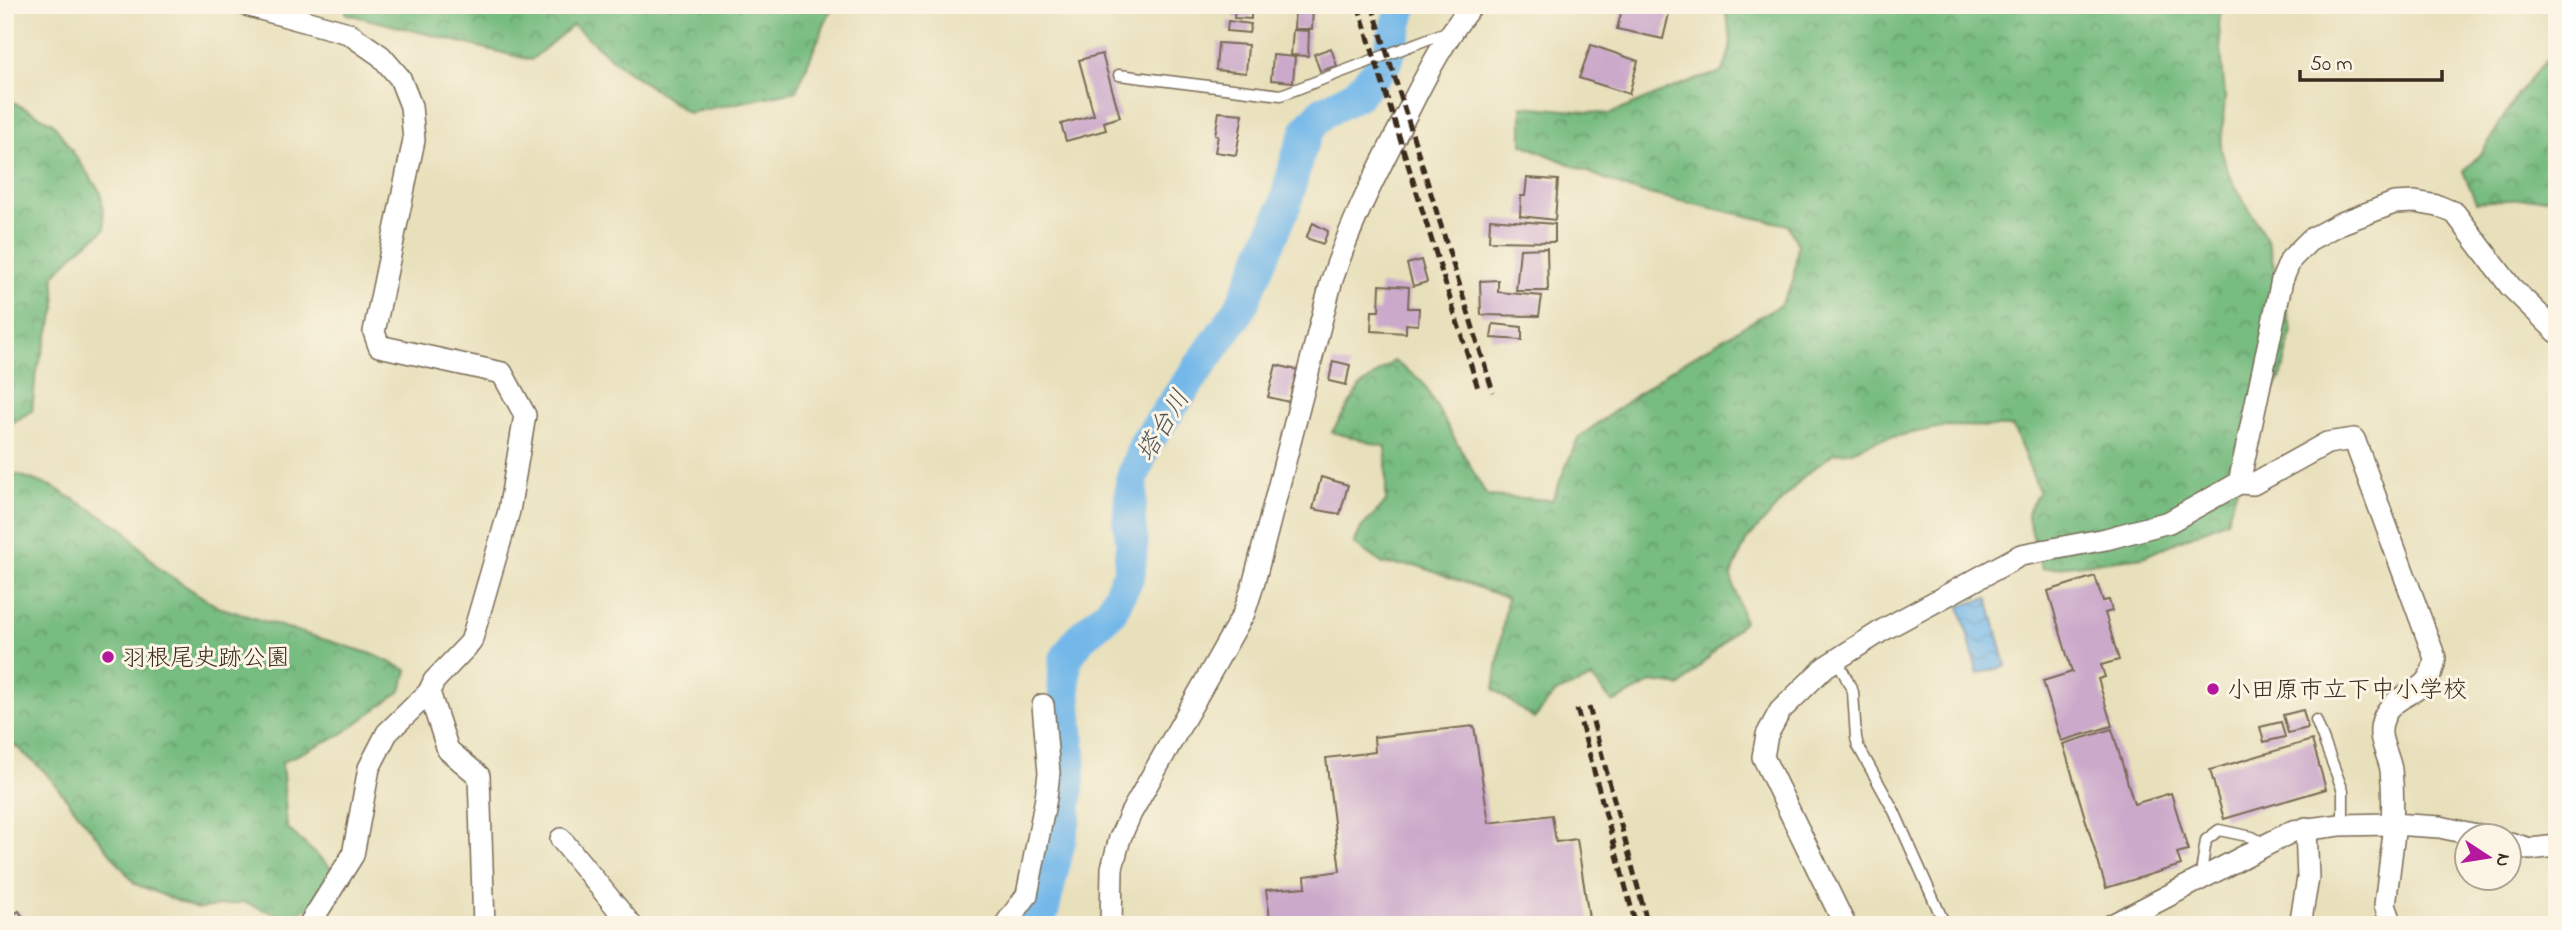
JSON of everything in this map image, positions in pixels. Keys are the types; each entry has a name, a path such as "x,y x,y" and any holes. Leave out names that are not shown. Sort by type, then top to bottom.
{"street":[{"path":"246,5 348,33 381,55 400,78 411,106 414,140 374,332 379,346 502,373 525,415 509,511 471,642 434,681 429,692 387,733 369,768 353,855 309,925"},
{"path":"1111,925 1112,868 1125,826 1244,613 1331,283 1343,247 1375,175 1452,30 1472,5"},
{"path":"2239,483 2282,280 2291,260 2311,239 2339,224 2394,203 2415,202 2447,209 2455,213 2510,286 2557,332"},
{"path":"1845,925 1763,757 1767,735 1780,711 1825,667 1895,623 2021,555 2106,539 2169,522 2239,483 2253,484 2326,443 2354,439 2435,658 2434,670 2428,681 2417,692 2391,705 2384,715 2380,731 2390,765 2394,798 2394,825 2385,905 2392,925"},
{"path":"429,692 448,750 479,776 484,925"},
{"path":"1005,925 1027,895 1046,798 1049,773 1043,705"},
{"path":"2112,925 2293,831 2343,825 2394,825 2454,830"},
{"path":"2301,925 2308,878 2306,828"},
{"path":"561,839 631,925"},
{"path":"2524,847 2557,846"}],"lane":[{"path":"1119,75 1281,95 1452,30"},
{"path":"1837,659 1853,692 1858,746 1894,811 1945,925"},
{"path":"2316,720 2343,791 2343,825"},
{"path":"2200,880 2206,840 2219,830 2252,837 2267,845"}],"green space":[{"path":"344,5 833,5 796,91 688,113 619,65 573,25 531,60 347,14"},
{"path":"1723,5 2221,5 2219,26 2225,97 2221,149 2229,175 2267,240 2292,330 2282,375 2261,414 2227,520 2143,557 2042,569 2027,514 2039,491 2013,427 1947,426 1878,440 1849,452 1834,453 1804,476 1746,541 1731,576 1744,621 1681,686 1652,682 1613,703 1592,678 1555,693 1534,719 1494,689 1507,598 1418,566 1383,564 1354,544 1361,528 1386,502 1386,447 1332,432 1360,387 1394,361 1422,381 1487,496 1552,500 1578,438 1669,371 1781,304 1793,282 1798,245 1788,225 1631,190 1522,144 1522,106 1610,114 1682,84 1722,72 1731,39"},
{"path":"2557,47 2557,199 2476,202 2463,171 2482,153 2517,95"},
{"path":"5,98 53,123 101,193 105,229 76,252 54,275 56,308 36,374 32,411 5,427"},
{"path":"5,474 19,475 53,487 124,529 158,568 218,607 372,654 407,670 401,691 342,734 282,762 287,828 338,874 332,898 286,918 244,902 197,909 135,884 45,772 13,744 5,742"}],"water":[{"path":"1988,598 2006,666 1978,674 1960,606"}],"building":[{"path":"1235,5 1251,5 1251,19 1234,18"},
{"path":"1295,5 1313,5 1312,29 1294,29"},
{"path":"1623,5 1671,5 1663,39 1617,29"},
{"path":"1228,21 1251,24 1249,33 1227,31"},
{"path":"1293,30 1309,31 1308,56 1291,55"},
{"path":"1218,43 1248,45 1246,73 1216,70"},
{"path":"1591,45 1638,61 1629,94 1579,78"},
{"path":"1331,48 1337,66 1320,71 1314,54"},
{"path":"1102,54 1120,117 1104,122 1106,130 1066,141 1061,124 1094,115 1079,60"},
{"path":"1273,55 1295,57 1293,82 1271,80"},
{"path":"1219,112 1243,114 1236,155 1215,152"},
{"path":"1527,178 1558,180 1555,220 1520,216 1521,196 1525,196"},
{"path":"1490,219 1555,224 1555,242 1489,241"},
{"path":"1313,223 1328,231 1323,244 1306,238"},
{"path":"1547,248 1548,291 1516,291 1520,249"},
{"path":"1421,260 1427,282 1413,286 1407,264"},
{"path":"1498,280 1498,292 1542,296 1539,316 1481,315 1480,281"},
{"path":"1380,285 1409,287 1408,308 1419,308 1418,325 1406,324 1406,333 1371,331 1372,311 1379,311"},
{"path":"1493,324 1522,327 1522,340 1491,338"},
{"path":"1333,361 1350,365 1346,385 1329,381"},
{"path":"1276,365 1297,370 1289,402 1268,397"},
{"path":"1321,477 1348,485 1340,514 1313,509"},
{"path":"2095,576 2103,601 2109,600 2112,611 2105,613 2119,660 2101,665 2105,677 2098,679 2112,726 2061,741 2043,681 2072,672 2048,591"},
{"path":"2303,710 2308,728 2288,733 2283,715"},
{"path":"2281,722 2285,737 2264,742 2260,727"},
{"path":"1474,726 1489,823 1552,815 1556,842 1577,839 1590,925 1271,925 1266,890 1306,887 1305,876 1340,871 1326,758 1375,752 1374,737"},
{"path":"2112,729 2134,804 2171,793 2188,850 2177,853 2181,865 2106,888 2063,744"},
{"path":"2312,740 2326,789 2224,819 2210,770"},
{"path":"19,911 28,925 5,925 5,920"}],"waterway":[{"name":"塔台川","path":"1031,925 1043,910 1064,821 1070,763 1064,684 1065,660 1080,638 1111,611 1129,574 1132,479 1145,444 1240,309 1285,205 1297,158 1308,129 1322,113 1357,94 1387,60 1402,5"}],"railway":[{"path":"1358,5 1478,388"},
{"path":"1372,5 1493,392"},
{"path":"1589,707 1648,925"},
{"path":"1577,709 1636,925"}],"place":[{"name":"羽根尾史跡公園","path":"108,657"},
{"name":"小田原市立下中小学校","path":"2213,689"}]}
